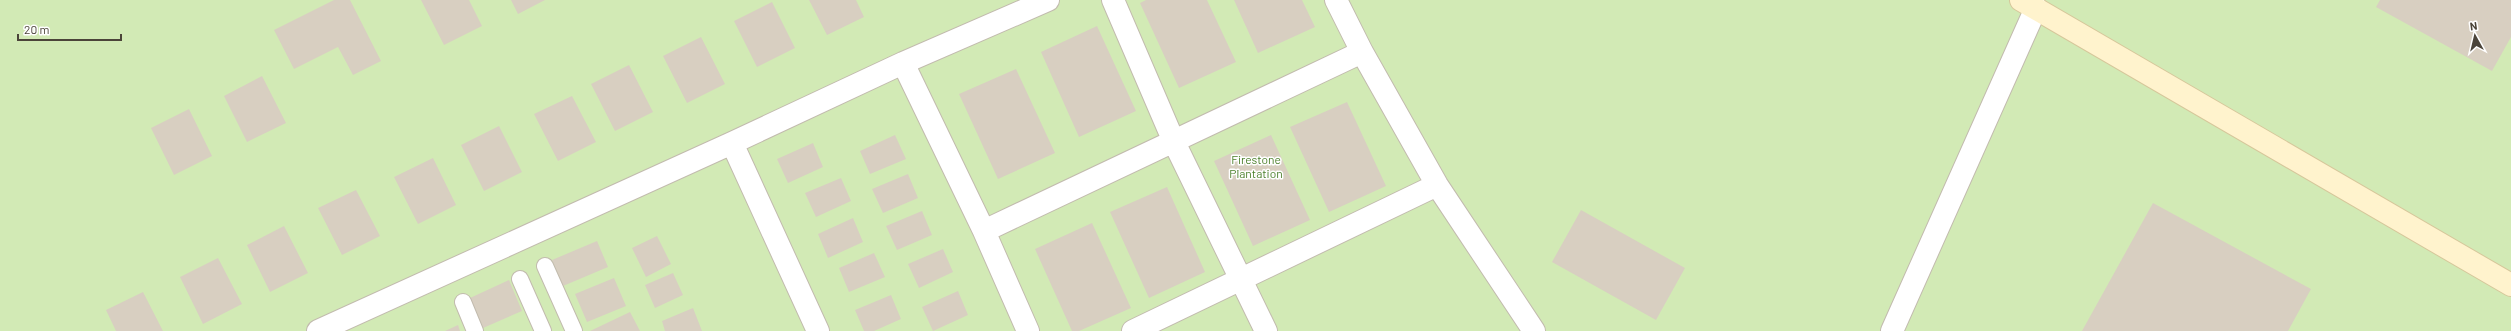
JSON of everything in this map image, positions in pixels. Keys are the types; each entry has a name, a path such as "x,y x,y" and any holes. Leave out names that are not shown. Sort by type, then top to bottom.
{"main road":[{"path":"2028,4 2511,285"}],"street":[{"path":"318,331 732,143 903,63 1048,0"},
{"path":"1113,0 1174,142 1266,331"},
{"path":"1336,0 1362,52 1437,185 1534,331"},
{"path":"1892,331 2028,4"},
{"path":"984,231 1362,52"},
{"path":"903,63 984,231 1028,331"},
{"path":"732,143 818,331"},
{"path":"1133,331 1240,278 1437,185"}],"lane":[{"path":"545,266 574,331"},
{"path":"520,279 543,331"},
{"path":"463,302 476,331"}],"green space":[{"name":"Firestone Plantation","path":"0,0 2511,0 2511,331 0,331"}],"building":[{"path":"334,0 350,0 381,61 353,75 338,47 294,69 274,30"},
{"path":"421,0 469,0 482,26 444,45"},
{"path":"511,0 545,0 518,14"},
{"path":"809,0 856,0 864,17 827,35"},
{"path":"1146,0 1207,0 1236,62 1179,88 1140,3"},
{"path":"1234,0 1302,0 1315,27 1258,53"},
{"path":"2380,0 2511,0 2511,37 2492,71 2376,7"},
{"path":"772,2 795,48 757,67 734,21"},
{"path":"1097,26 1136,111 1079,137 1041,52"},
{"path":"701,37 725,84 687,103 663,56"},
{"path":"629,65 653,112 615,131 591,84"},
{"path":"1016,69 1055,153 998,179 959,94"},
{"path":"262,76 286,123 247,142 224,96"},
{"path":"572,96 596,142 558,161 534,114"},
{"path":"1347,102 1386,186 1329,212 1290,127"},
{"path":"189,109 212,156 174,175 151,128"},
{"path":"499,126 522,172 484,191 461,145"},
{"path":"895,135 906,159 870,174 860,151"},
{"path":"1271,135 1310,220 1253,246 1214,161"},
{"path":"813,143 823,167 788,183 777,159"},
{"path":"433,158 456,205 418,224 394,177"},
{"path":"908,174 918,198 883,213 872,189"},
{"path":"841,178 851,201 816,217 805,193"},
{"path":"1167,187 1205,272 1149,298 1110,212"},
{"path":"356,190 380,236 342,255 318,208"},
{"path":"2153,203 2311,289 2288,331 2082,331"},
{"path":"1581,210 1685,268 1656,320 1552,262"},
{"path":"922,211 932,235 897,250 886,226"},
{"path":"853,218 863,242 828,258 818,234"},
{"path":"1092,223 1131,308 1079,331 1072,331 1035,249"},
{"path":"284,226 308,273 270,292 247,245"},
{"path":"657,236 671,264 646,277 632,248"},
{"path":"597,241 608,267 563,286 552,260"},
{"path":"943,249 953,272 919,288 908,264"},
{"path":"874,253 885,277 849,292 839,268"},
{"path":"218,258 242,304 203,324 180,277"},
{"path":"673,273 683,295 655,308 645,285"},
{"path":"614,278 626,306 587,322 575,294"},
{"path":"509,280 522,311 483,328 470,298"},
{"path":"958,291 968,315 933,331 922,307"},
{"path":"143,292 163,331 116,331 106,310"},
{"path":"891,295 901,319 874,331 864,331 855,310"},
{"path":"693,308 702,331 665,331 662,321"},
{"path":"630,312 640,331 590,331"},
{"path":"458,325 460,331 445,331"}]}
